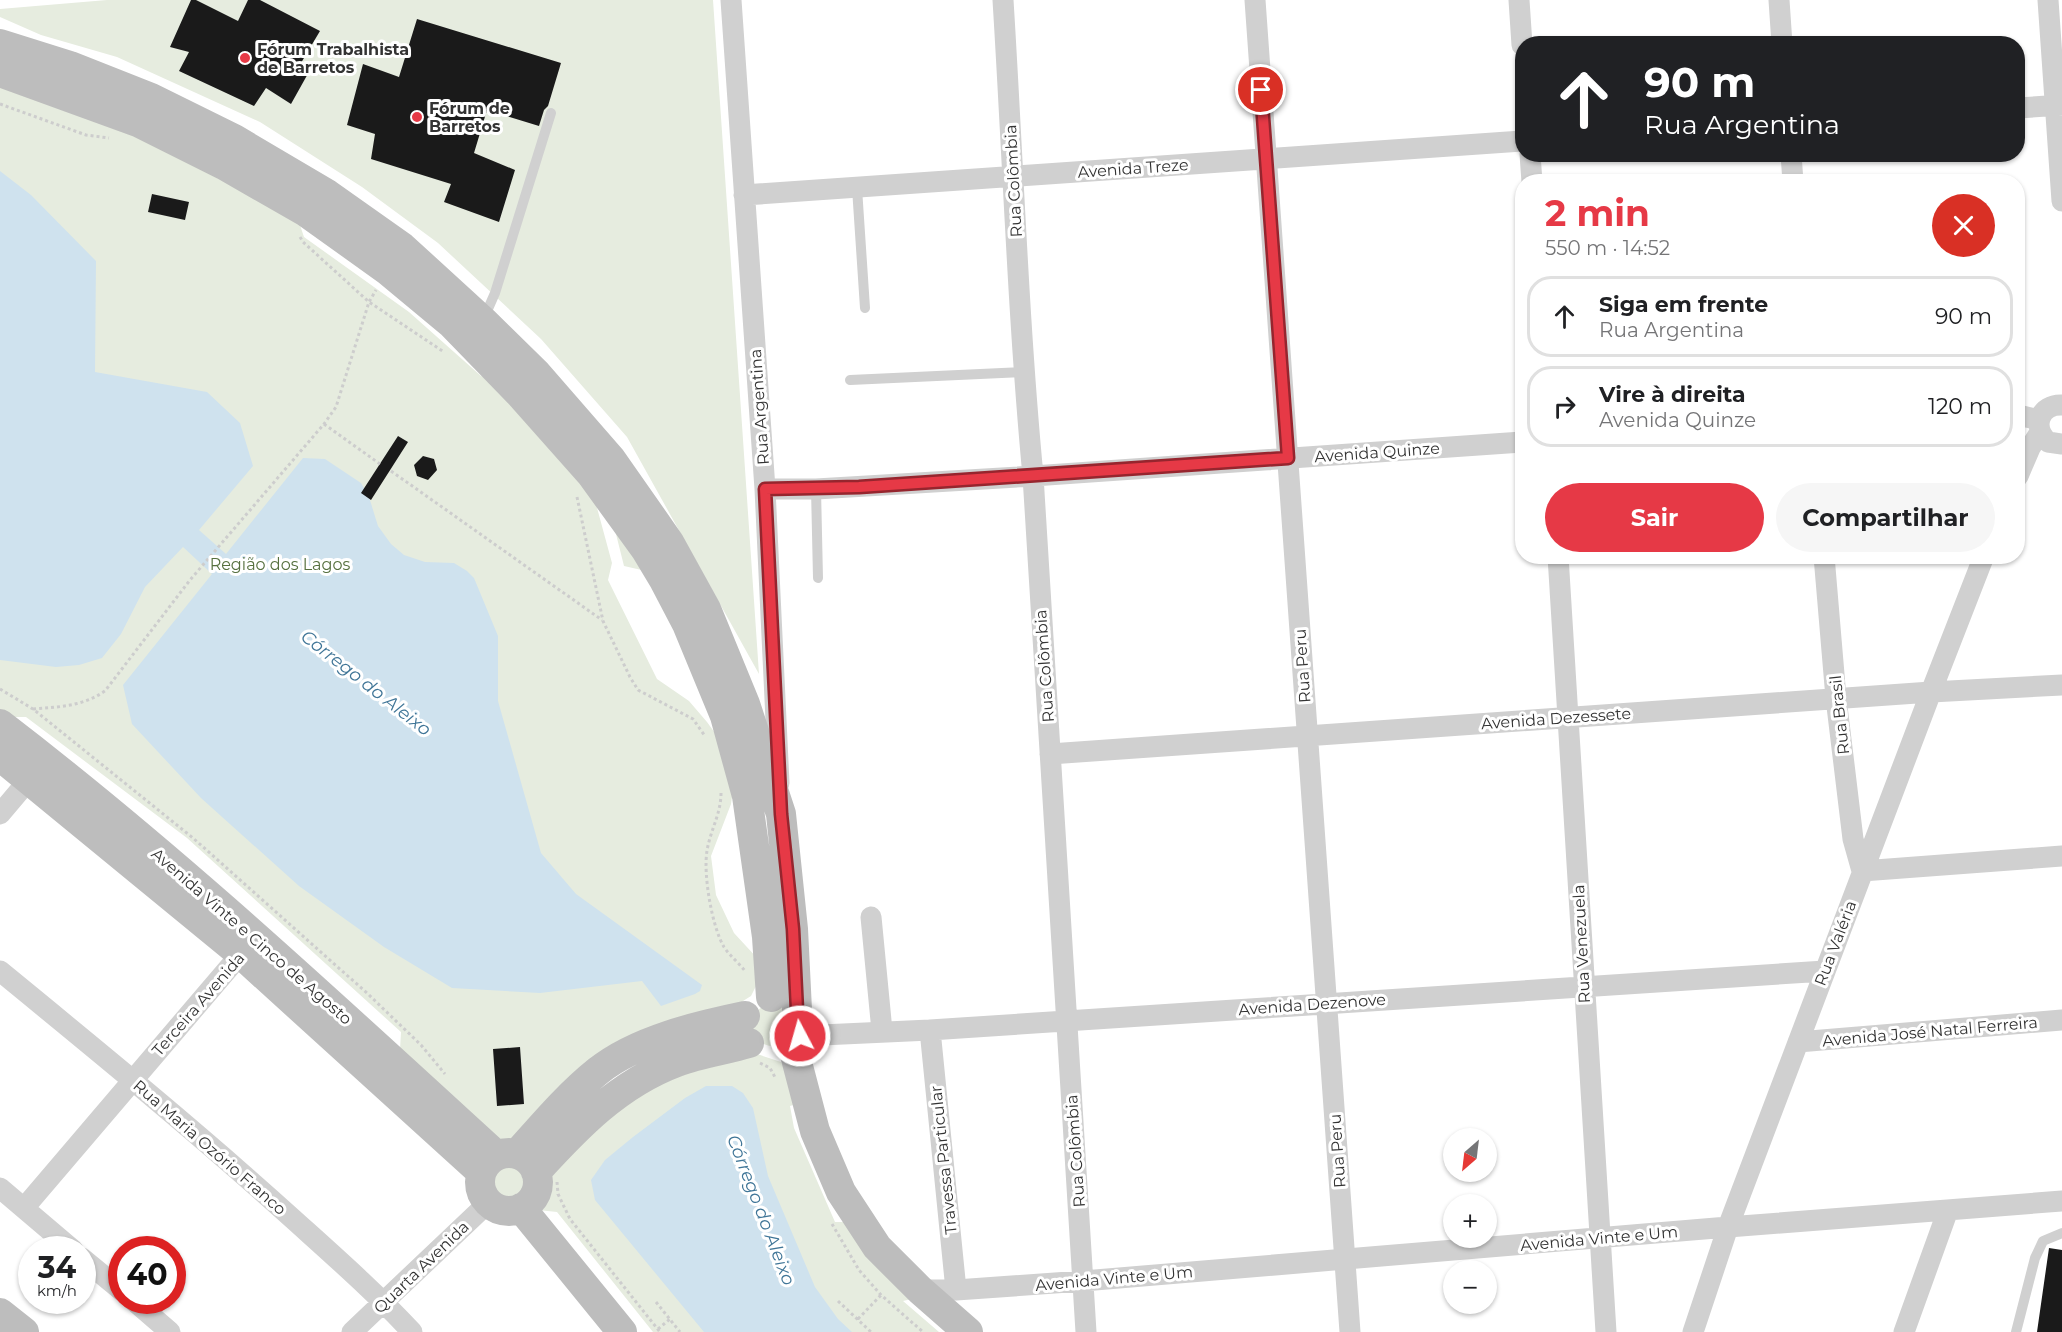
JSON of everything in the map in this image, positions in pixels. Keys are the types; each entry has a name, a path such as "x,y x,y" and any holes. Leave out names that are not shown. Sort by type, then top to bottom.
{"street":[{"name":"Rua Argentina","path":"731,0 765,489 781,814"},
{"name":"Rua Colômbia","path":"1003,0 1023,372 1033,476 1086,1332"},
{"name":"Rua Peru","path":"1255,0 1350,1332"},
{"path":"1519,0 1521,36"},
{"path":"1779,0 1781,36"},
{"path":"2048,0 2059,105 2062,201"},
{"path":"0,44 70,66 151,98 234,139 327,194 402,247 483,321 537,374 611,459 669,542 706,609 745,704 781,814 793,929 782,1014 785,1052 776,1055 756,1050 750,1040 755,1002 782,1014"},
{"path":"0,72 140,123 224,165 306,212 387,270 452,324 528,403 591,474 646,550 664,580 687,624 725,716 747,796 767,938 782,1014 815,1131 841,1192 877,1247 920,1290 968,1332"},
{"path":"2025,107 2059,105"},
{"name":"Avenida Treze","path":"744,195 1515,141"},
{"path":"2025,468 2049,439 2046,408 2062,405"},
{"path":"2025,420 2049,439"},
{"name":"Avenida Quinze","path":"765,489 816,489 1033,476 1515,442"},
{"name":"Rua Venezuela","path":"1558,564 1606,1332"},
{"name":"Rua Brasil","path":"1825,564 1836,699 1853,839 1862,871"},
{"name":"Rua Valéria","path":"1693,1332 1728,1227 1981,564"},
{"name":"Avenida Dezessete","path":"1050,754 1931,692 2062,685"},
{"name":"Avenida Vinte e Cinco de Agosto","path":"0,724 37,769 518,1167"},
{"name":"Avenida Vinte e Cinco de Agosto","path":"0,756 37,769"},
{"path":"0,814 37,769"},
{"path":"1862,871 2062,855"},
{"path":"871,917 882,1031"},
{"name":"Terceira Avenida","path":"24,1208 249,945"},
{"name":"Rua Maria Ozório Franco","path":"0,971 133,1080 265,1194 384,1302 412,1332"},
{"name":"Avenida Dezenove","path":"782,1014 882,1031 930,1030 1825,971"},
{"name":"Avenida José Natal Ferreira","path":"1798,1042 2062,1020"},
{"path":"518,1167 537,1186 532,1199 521,1208 499,1209 482,1193 480,1182 518,1167 568,1098 600,1069 645,1044 696,1026 750,1040"},
{"name":"Travessa Particular","path":"930,1030 956,1290"},
{"path":"0,1188 57,1236"},
{"name":"Avenida Vinte e Um","path":"920,1290 956,1290 1083,1281 1599,1237 2062,1201"},
{"name":"Quarta Avenida","path":"352,1332 489,1202"},
{"path":"521,1208 622,1332"},
{"path":"1904,1332 1948,1210"},
{"path":"96,1270 108,1279"},
{"path":"0,1313 24,1332"},
{"path":"149,1314 170,1332"}],"lane":[{"path":"483,321 495,292 551,113"},
{"path":"857,188 865,308"},
{"path":"850,380 1023,372"},
{"path":"816,489 818,578"},
{"path":"2016,1332 2035,1258 2043,1241 2062,1233"}],"path":[{"path":"0,104 86,135 116,137"},
{"path":"298,234 303,242 369,302 447,354"},
{"path":"33,710 75,705 93,699 105,691 190,580 324,424 336,406 369,302 387,270"},
{"path":"324,424 380,464"},
{"path":"391,471 603,621"},
{"path":"576,493 603,621 638,690 693,719 709,742"},
{"path":"0,689 33,710 194,838 376,1001 421,1045 448,1078"},
{"path":"721,786 721,807 706,852 710,906 719,937 725,948 782,1014"},
{"path":"750,1040 770,1068 780,1088"},
{"path":"518,1167 558,1194 570,1219 659,1330 670,1319"},
{"path":"830,1221 859,1270 881,1295 923,1332"},
{"path":"858,1319 881,1295"},
{"path":"838,1301 872,1332"},
{"path":"656,1302 680,1332"}],"green space":[{"path":"107,0 713,0 759,674 627,437 541,339 438,243 362,187 260,122 117,57 41,35 0,17 0,9"},
{"name":"Região dos Lagos","path":"0,80 116,122 298,219 304,237 409,312 481,376 500,382 593,493 612,563 608,580 657,679 689,701 728,751 734,783 731,804 711,856 716,895 734,933 758,959 760,978 751,996 735,1006 696,1017 512,1140 505,1141 498,1138 400,1050 401,1032 187,838 26,717 11,717 0,709"},
{"path":"612,518 646,571 624,566"},
{"path":"773,1004 788,1010 794,1025 788,1040 773,1046 758,1040 752,1025 758,1010"},
{"path":"754,1053 781,1062 803,1102 790,1106 794,1128 835,1222 853,1222 920,1297 903,1301 939,1332 653,1332 557,1212 538,1210 535,1206 549,1177 592,1129 641,1089 690,1068"},
{"path":"499,1162 520,1164 528,1183 522,1196 509,1202 496,1198 491,1193 487,1179"}],"water":[{"name":"Córrego do Aleixo","path":"0,171 31,195 96,261 95,372 207,392 240,423 253,466 199,530 226,554 303,458 325,459 361,483 369,497 378,526 391,544 404,555 425,562 454,563 474,578 498,636 498,701 541,853 576,894 702,985 700,991 661,1006 642,981 540,993 452,988 384,947 299,886 201,798 132,724 123,685 212,574 183,547 145,587 121,634 102,658 79,665 56,667 0,660"},
{"name":"Córrego do Aleixo","path":"706,1086 732,1086 743,1093 753,1108 768,1176 815,1287 838,1319 852,1332 704,1332 595,1200 591,1180 605,1160 685,1098"}],"building":[{"name":"Fórum Trabalhista de Barretos","path":"191,0 196,0 238,21 248,0 260,0 320,31 301,63 310,70 291,104 266,88 254,106 179,71 189,52 170,47"},
{"name":"Fórum de Barretos","path":"417,19 561,63 548,106 544,110 539,126 487,110 474,153 515,170 499,222 444,202 451,184 371,159 375,134 347,125 363,64 399,77"},
{"path":"152,194 189,202 185,220 148,212"},
{"path":"398,436 408,442 371,500 361,493"},
{"path":"423,456 434,459 437,470 428,480 417,476 414,465"},
{"path":"520,1047 524,1104 497,1106 493,1049"},
{"path":"2049,1248 2062,1250 2062,1332 2037,1332"}],"place":[{"name":"Fórum Trabalhista de Barretos","path":"245,58"},
{"name":"Fórum de Barretos","path":"417,117"}],"route":[{"path":"800,1036 793,929 781,814 765,489 859,487 1288,458 1261,90"}]}
